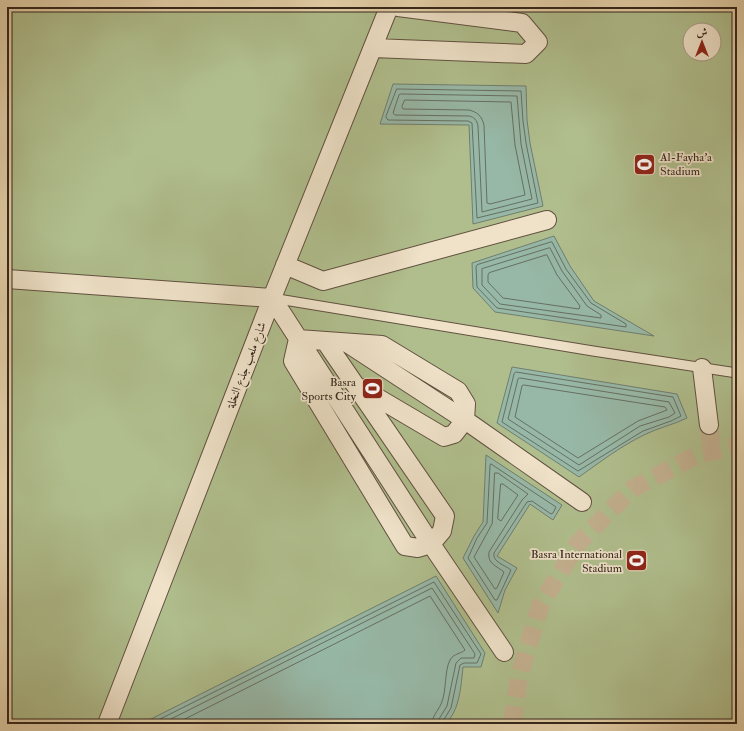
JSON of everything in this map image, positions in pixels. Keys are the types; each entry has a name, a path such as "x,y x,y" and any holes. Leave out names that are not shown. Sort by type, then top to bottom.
{"street":[{"name":"شارع ملعب جذع النخلة","path":"107,724 285,264 389,7"},
{"path":"372,48 526,54 538,42 522,23 398,7"},
{"path":"285,264 323,281 547,220"},
{"path":"7,279 272,298 298,338 293,361 405,546 418,548 431,544 442,531 445,516 325,341"},
{"path":"298,338 382,345 458,391 466,404 465,420 454,434 444,437 356,385"},
{"path":"702,368 709,425"},
{"path":"465,420 582,502"},
{"path":"431,544 504,652"}],"lane":[{"path":"272,298 737,373"}],"green space":[{"name":"Basra Sports City","path":"7,7 737,7 737,724 7,724"}],"water":[{"path":"393,84 526,86 527,120 530,143 543,206 473,224 469,125 380,124"},
{"path":"554,236 570,266 594,301 654,336 495,312 473,288 472,263"},
{"path":"512,367 677,394 687,418 654,430 635,439 579,477 497,423"},
{"path":"486,455 562,505 553,520 530,504 497,556 517,568 505,590 498,613 463,558 483,522"},
{"path":"436,576 485,653 481,667 463,667 457,705 450,719 445,724 141,724"}],"tunnel":[{"path":"709,425 712,452"},
{"path":"512,724 519,677 540,606 578,543 632,489 697,455 737,446"}],"place":[{"name":"Al-Fayha'a Stadium","path":"645,164"},
{"name":"Basra Sports City","path":"372,389"},
{"name":"Basra International Stadium","path":"637,561"}]}
